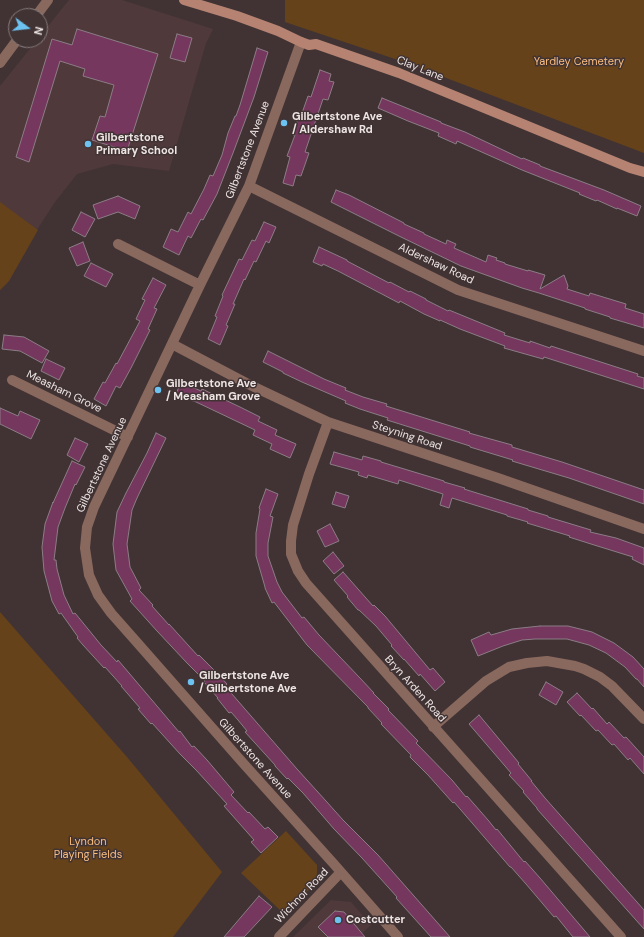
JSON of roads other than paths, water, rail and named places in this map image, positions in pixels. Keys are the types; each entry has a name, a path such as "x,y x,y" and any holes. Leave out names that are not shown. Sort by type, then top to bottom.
{"street":[{"name":"Clay Lane","path":"184,0 237,16 278,31 301,42 310,45 316,44 400,73 630,168 644,172"},
{"name":"Gilbertstone Avenue","path":"301,42 249,186 94,507 87,527 85,548 89,575 98,595 111,613 398,937"},
{"path":"0,63 12,48"},
{"name":"Aldershaw Road","path":"249,186 458,290 644,351"},
{"path":"118,244 200,285"},
{"name":"Steyning Road","path":"172,344 248,384 328,422 505,480 644,529"},
{"name":"Measham Grove","path":"12,380 128,437"},
{"name":"Bryn Arden Road","path":"328,422 309,474 293,525 290,541 291,554 298,571 306,583 433,727 621,937"},
{"path":"433,727 486,681 509,668 527,663 547,661 575,666 600,677 612,686 644,719"},
{"name":"Wichnor Road","path":"279,937 341,872"}],"place":[{"name":"Gilbertstone Ave / Aldershaw Rd","path":"284,123"},
{"name":"Gilbertstone Primary School","path":"88,144"},
{"name":"Gilbertstone Ave / Measham Grove","path":"158,390"},
{"name":"Gilbertstone Ave / Gilbertstone Ave","path":"191,682"},
{"name":"Costcutter","path":"338,920"}],"park label":[{"name":"Yardley Cemetery","path":"579,62"},
{"name":"Lyndon Playing Fields","path":"88,848"}]}
